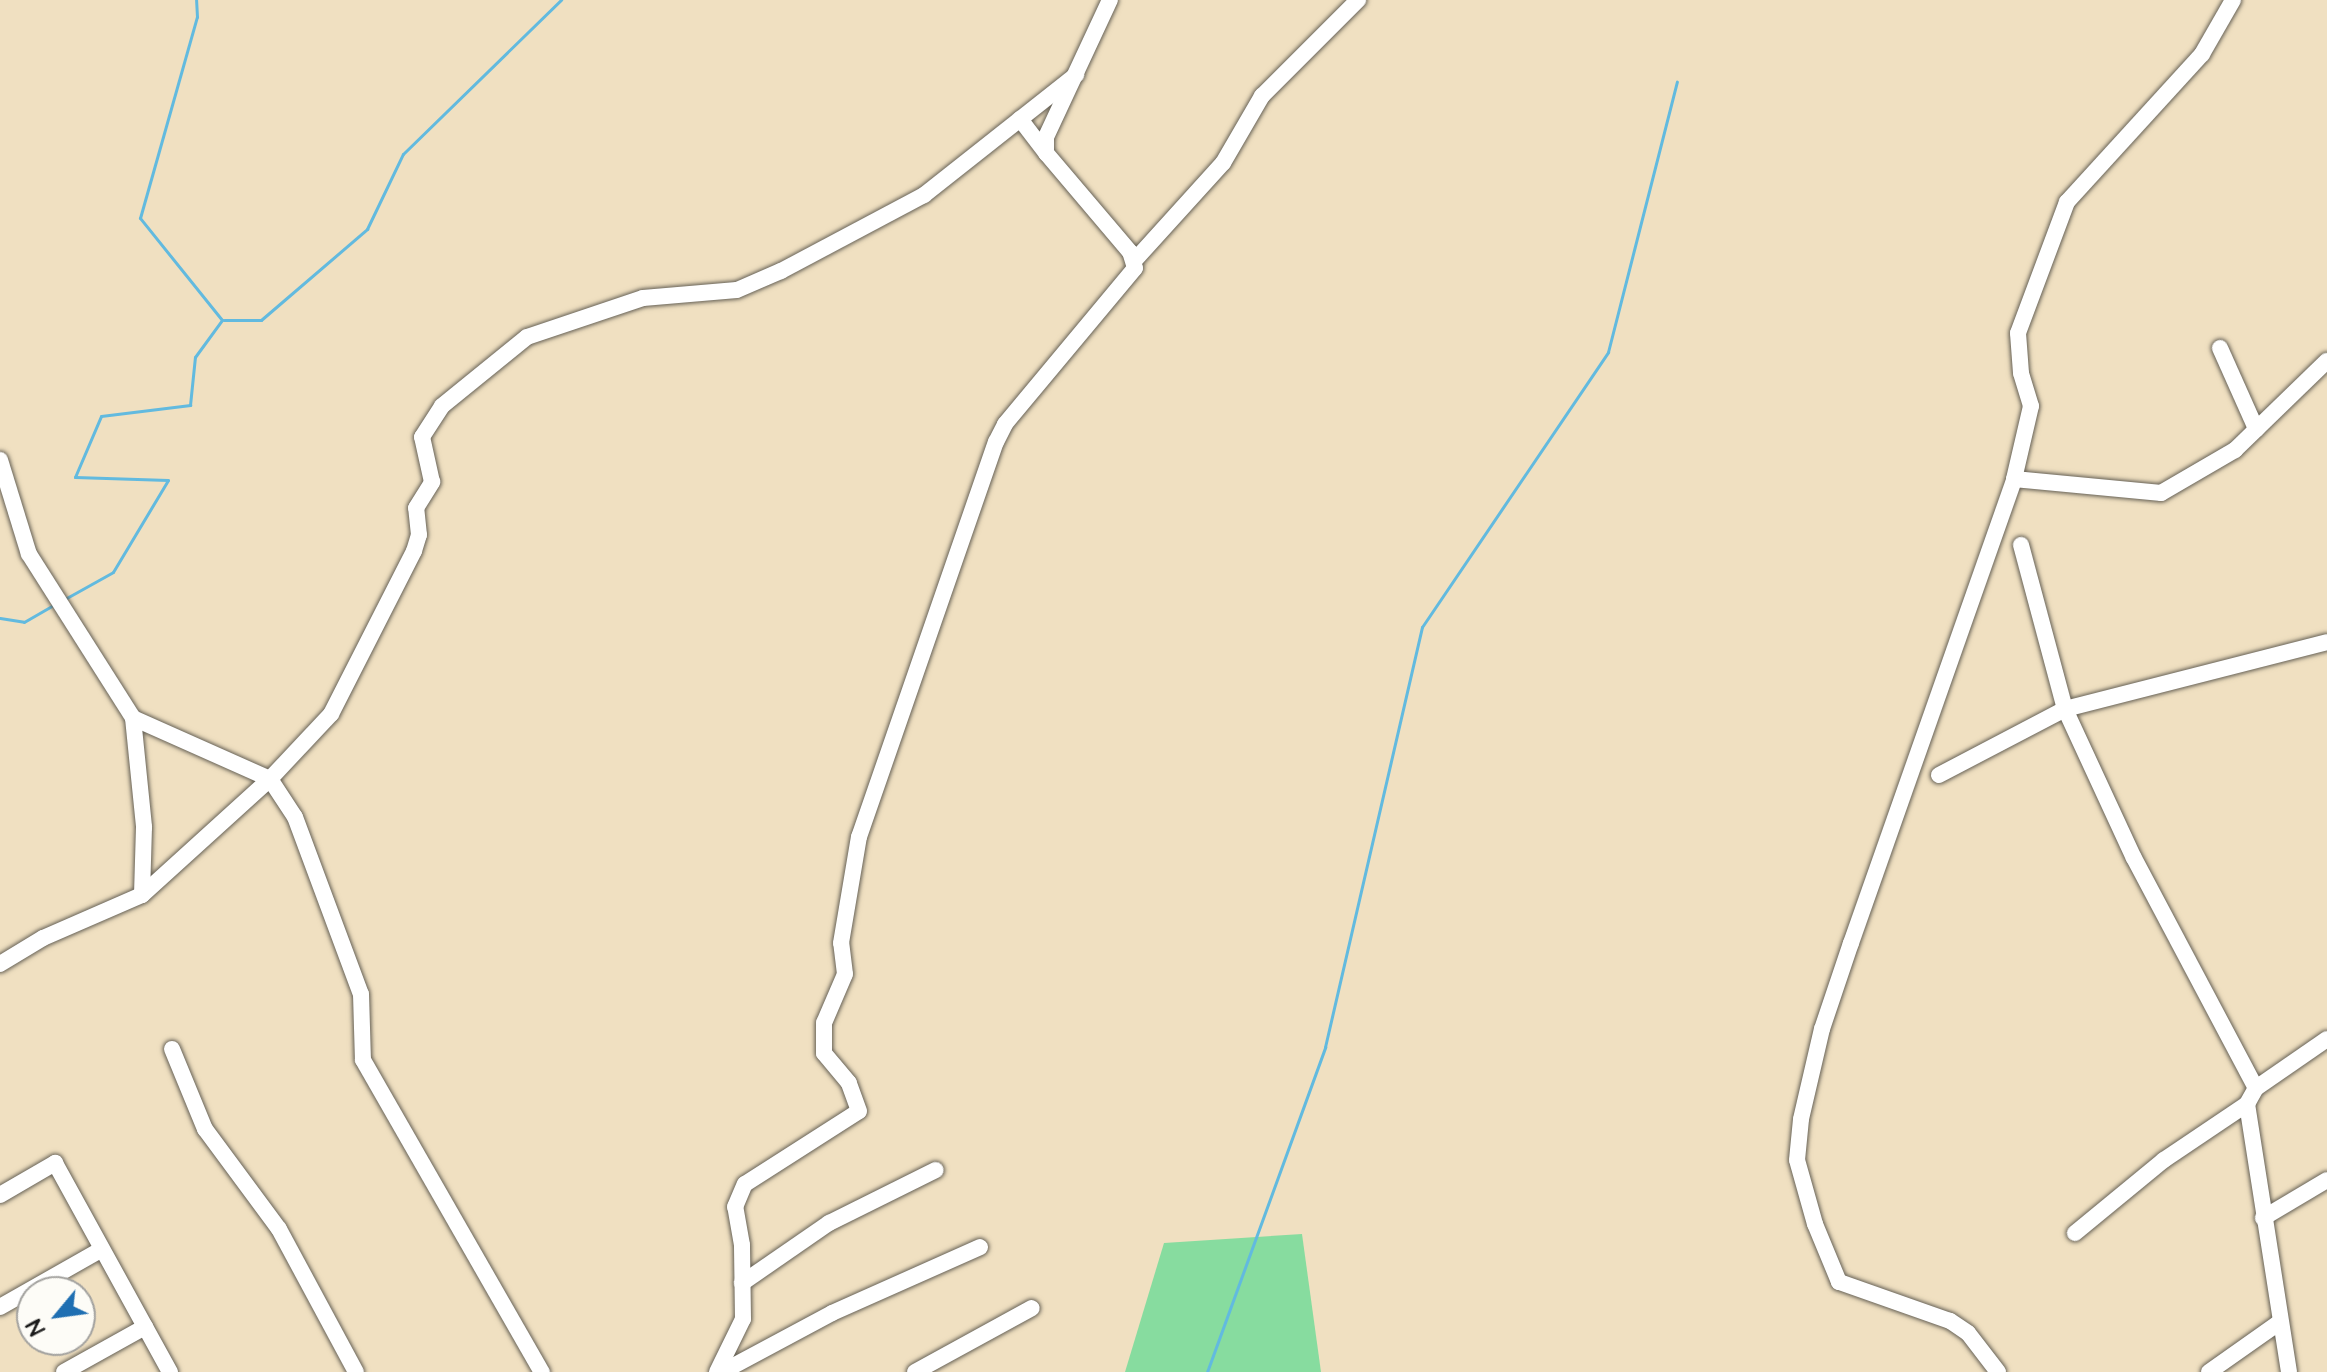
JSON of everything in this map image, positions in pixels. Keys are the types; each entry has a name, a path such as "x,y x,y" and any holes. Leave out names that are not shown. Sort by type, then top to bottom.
{"street":[{"path":"1046,153 1046,137 1110,0"},
{"path":"720,1372 743,1319 735,1207 745,1184 859,1111 849,1083 824,1053 824,1023 845,974 841,943 859,837 996,442 1005,424 1123,285 1135,260 1223,163 1262,96 1358,0"},
{"path":"1998,1372 1968,1333 1950,1321 1839,1282 1815,1224 1797,1160 1822,1029 2014,479 2031,406 2021,373 2018,333 2067,202 2202,54 2233,0"},
{"path":"0,964 43,938 142,895 270,779 331,714 414,551 419,535 416,508 432,482 422,437 442,406 527,337 643,298 737,290 781,271 924,195 1077,74"},
{"path":"1020,119 1135,260"},
{"path":"2220,348 2256,429"},
{"path":"2014,479 2161,493 2203,473 2256,429 2327,361"},
{"path":"0,460 29,554 133,718 144,827 142,895"},
{"path":"2021,545 2065,709 2134,858 2256,1088"},
{"path":"1939,775 2065,709 2327,642"},
{"path":"133,718 270,779 295,817 361,994 363,1060 542,1372"},
{"path":"2075,1233 2164,1160 2247,1104 2256,1088 2327,1039"},
{"path":"172,1049 205,1129 279,1229 356,1372"},
{"path":"2247,1104 2289,1372"},
{"path":"0,1195 55,1163 170,1372"},
{"path":"742,1283 829,1223 936,1170"},
{"path":"2263,1218 2327,1180"},
{"path":"720,1372 832,1313 980,1247"},
{"path":"0,1307 102,1249"},
{"path":"915,1372 1032,1308"},
{"path":"2209,1372 2280,1322"},
{"path":"64,1372 145,1327"}],"green space":[{"path":"1302,1234 1321,1372 1125,1372 1164,1243"}],"waterway":[{"path":"63,600 113,572 168,480 75,477 101,416 190,405 195,357 222,320 140,218 197,17 196,0"},
{"path":"224,320 261,320 367,229 403,154 561,0"},
{"path":"1207,1372 1325,1047 1422,627 1608,352 1677,82"},
{"path":"0,618 24,622 53,605"}]}
